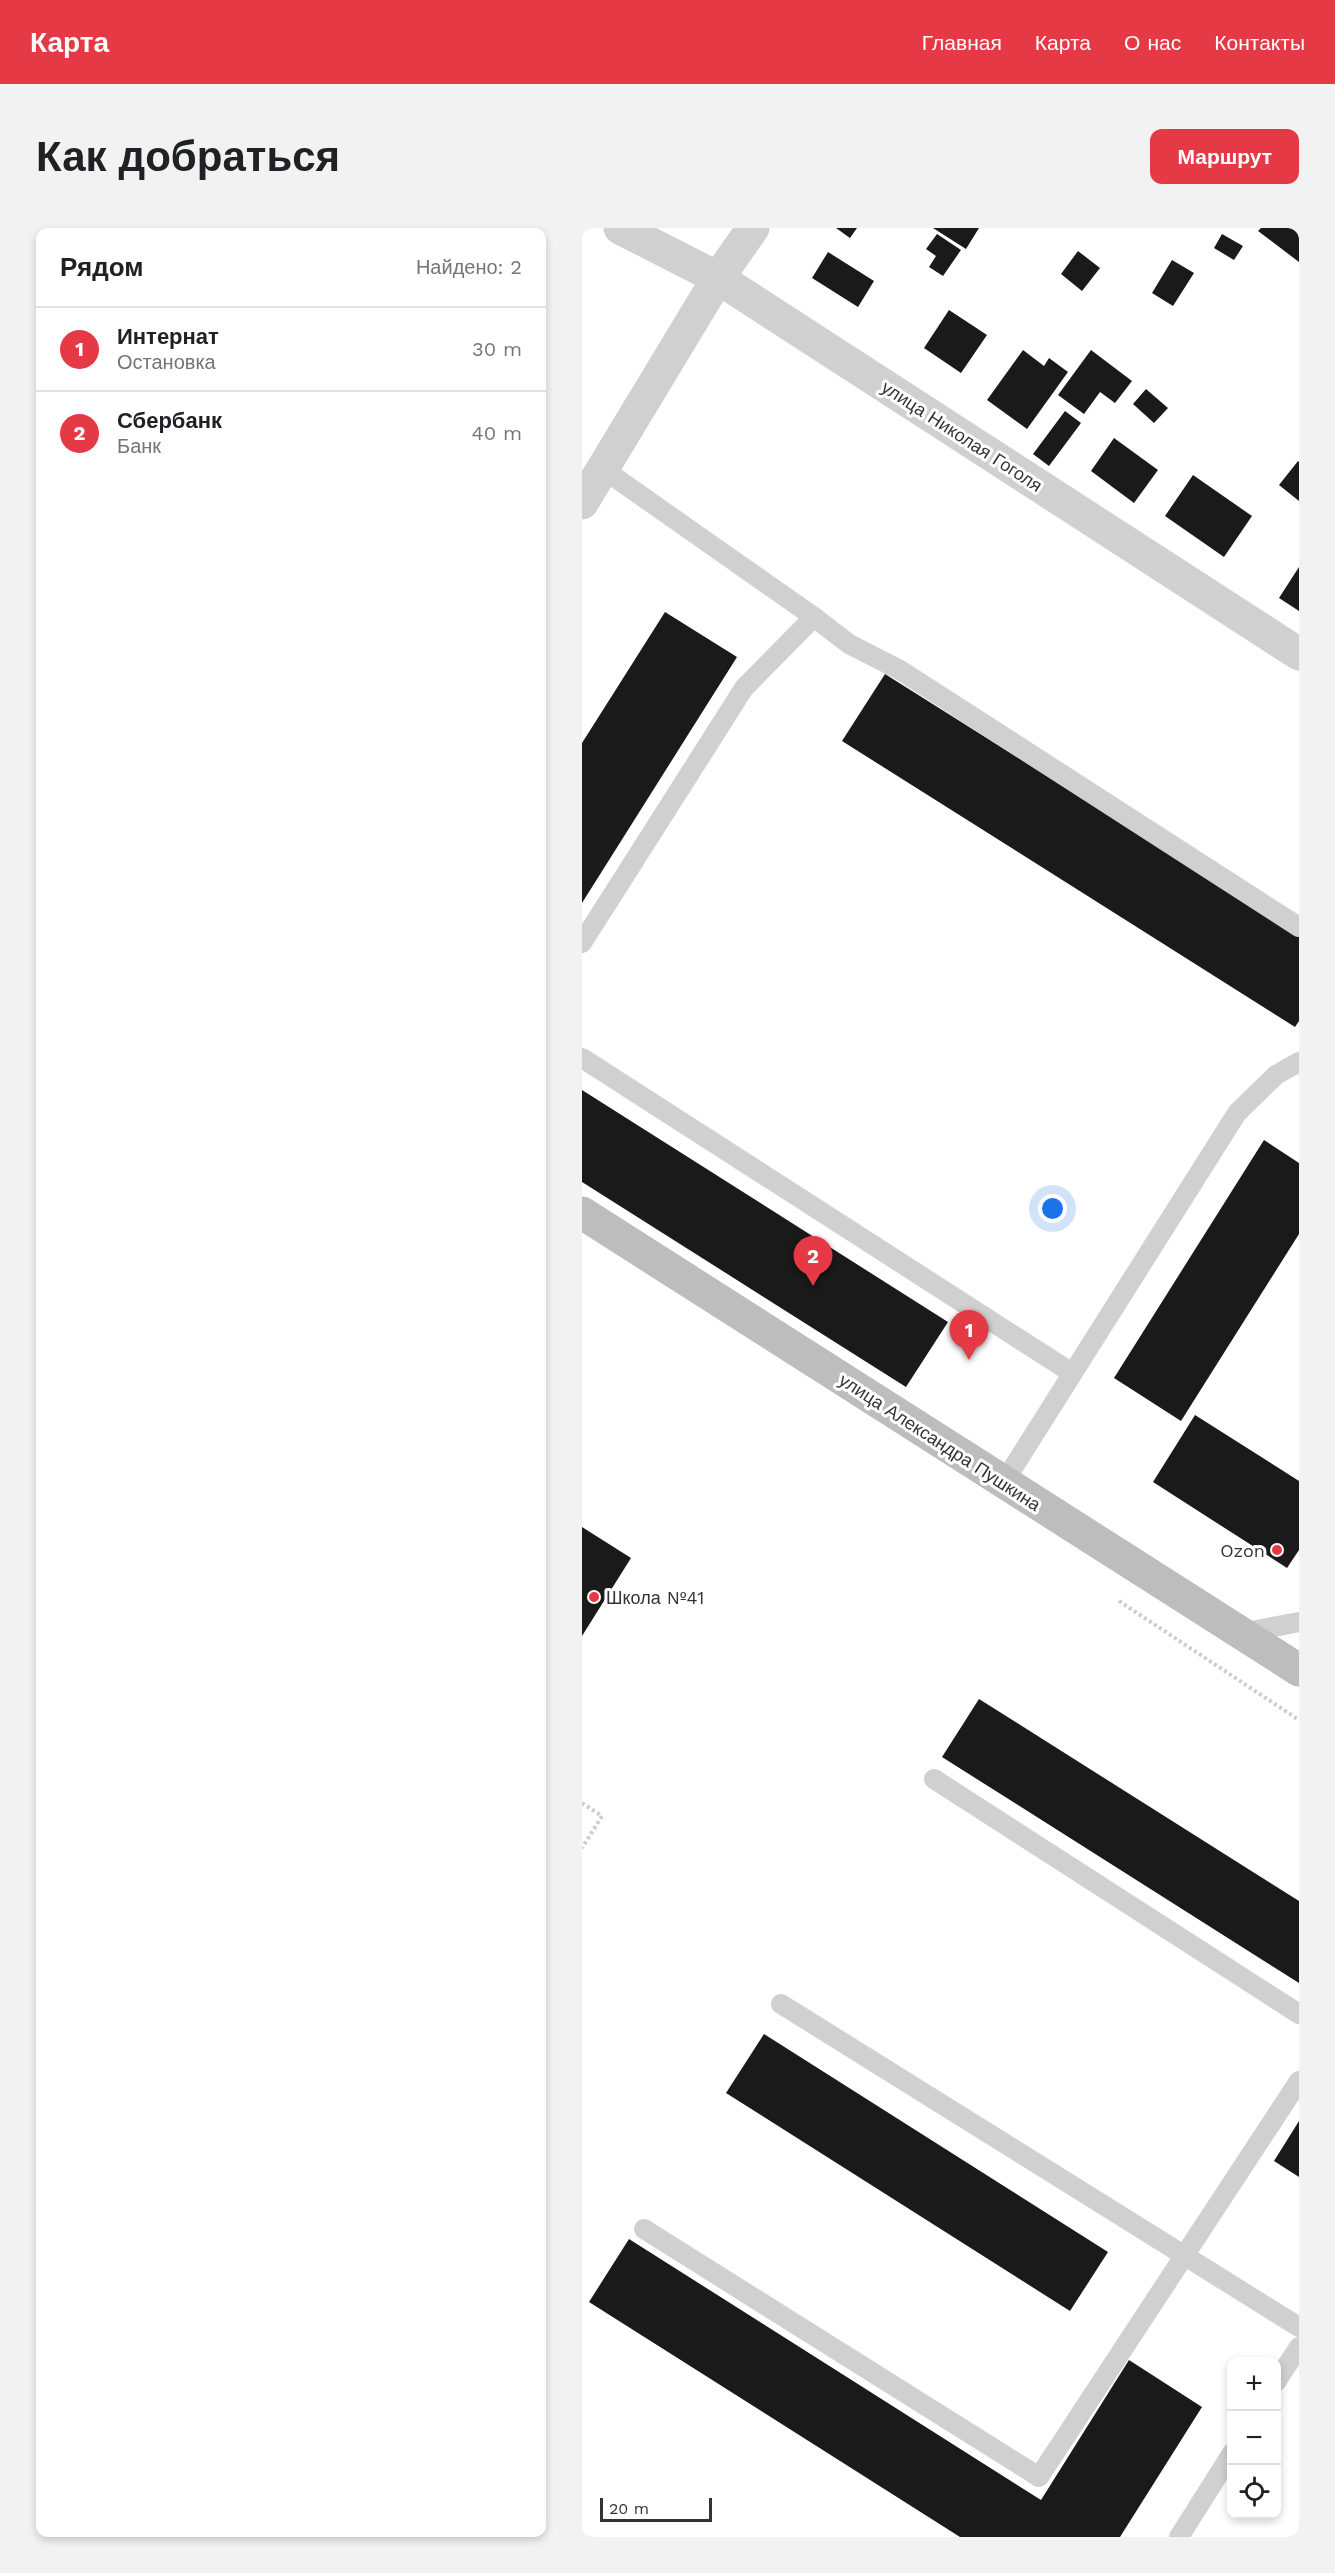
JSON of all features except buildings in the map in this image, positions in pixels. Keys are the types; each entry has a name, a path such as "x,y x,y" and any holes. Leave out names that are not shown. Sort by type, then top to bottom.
{"main road":[{"name":"улица Александра Пушкина","path":"582,1213 1299,1670"}],"street":[{"name":"улица Николая Гоголя","path":"620,228 718,278 1299,654"},
{"path":"582,503 718,278 753,228"}],"lane":[{"path":"603,469 849,644 900,670 1299,927"},
{"path":"582,943 744,688 814,617"},
{"path":"582,1058 1072,1374"},
{"path":"1004,1482 1237,1113 1276,1075 1299,1062"},
{"path":"1241,1633 1299,1622"},
{"path":"934,1779 1299,2014"},
{"path":"781,2004 1299,2327"},
{"path":"644,2229 1039,2477 1299,2081"},
{"path":"1281,2374 1299,2347"},
{"path":"1179,2537 1227,2460"}],"path":[{"path":"582,1803 602,1816 582,1848"}],"place":[{"name":"Сбербанк","path":"813,1286"},
{"name":"Интернат","path":"969,1360"},
{"name":"Ozon","path":"1277,1550"},
{"name":"Школа №41","path":"594,1597"}]}
